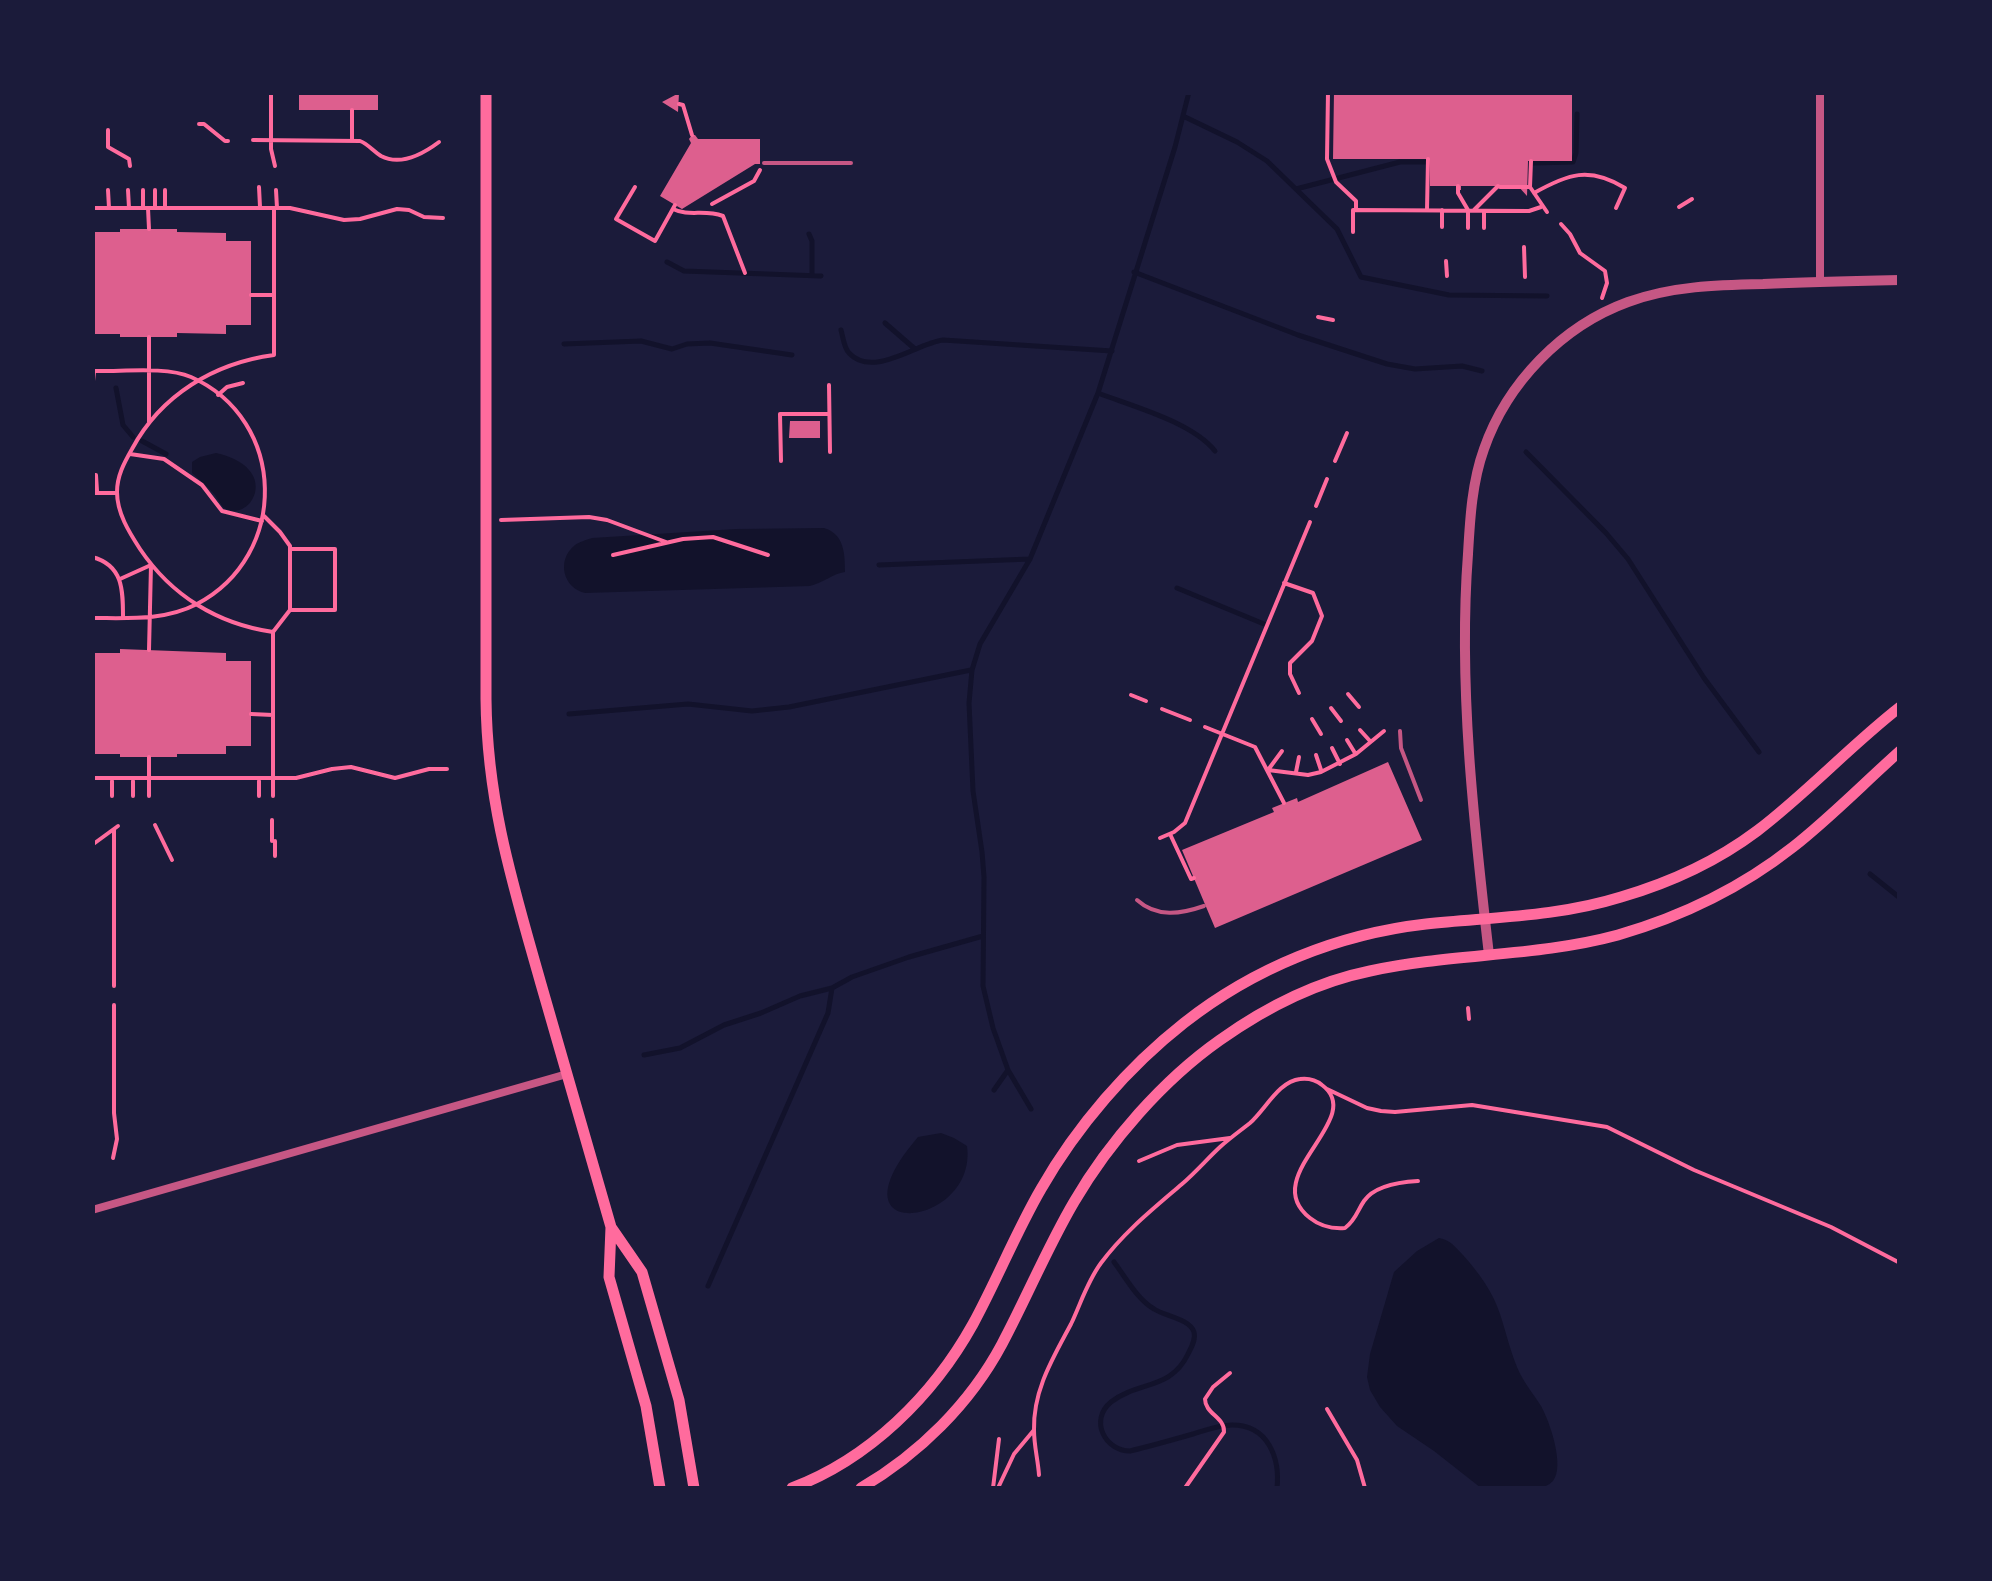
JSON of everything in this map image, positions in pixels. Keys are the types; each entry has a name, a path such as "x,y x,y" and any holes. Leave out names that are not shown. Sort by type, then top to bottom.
{"main road":[{"path":"486,92 486,716 493,801 507,864 612,1227 642,1272 679,1400 694,1488"},
{"path":"792,1488 829,1472 878,1440 927,1389 974,1322 1053,1168 1104,1102 1174,1030 1240,984 1320,948 1398,928 1597,904 1663,882 1733,847 1763,826 1900,707"},
{"path":"861,1488 930,1436 974,1387 1001,1346 1088,1180 1180,1071 1220,1040 1290,998 1370,971 1589,942 1640,928 1704,902 1793,847 1900,751"},
{"path":"612,1227 609,1277 646,1406 660,1488"}],"street":[{"path":"1820,92 1820,282"},
{"path":"1490,955 1466,690 1466,587 1476,480 1496,421 1552,347 1612,308 1682,288 1900,280"},
{"path":"92,1210 567,1074"}],"lane":[{"path":"764,163 851,163"},
{"path":"1400,731 1401,748 1422,800"},
{"path":"1137,900 1165,913 1204,906"}],"path":[{"path":"271,92 271,140 276,166"},
{"path":"1328,92 1327,159 1335,180 1356,202 1353,232"},
{"path":"679,104 683,105 692,135"},
{"path":"352,110 352,140"},
{"path":"199,124 228,140"},
{"path":"108,130 108,148 130,159 130,166"},
{"path":"253,140 352,140 397,160 414,156 439,142"},
{"path":"1427,210 1428,160"},
{"path":"1530,161 1532,190 1547,212"},
{"path":"712,204 754,181 764,163"},
{"path":"1468,228 1471,210 1498,187 1532,190 1569,176 1598,176 1626,188 1616,208"},
{"path":"1458,186 1458,194 1471,210"},
{"path":"259,187 260,208"},
{"path":"635,188 614,220 655,242 674,207 683,214 706,211 723,216 745,273"},
{"path":"108,190 109,208"},
{"path":"128,190 128,208"},
{"path":"143,190 149,208 149,229"},
{"path":"149,208 155,190"},
{"path":"165,190 166,208"},
{"path":"273,632 228,620 172,586 151,565 127,527 117,493 123,465 149,424 175,396 197,380 237,362 274,354 276,190"},
{"path":"1679,206 1692,199"},
{"path":"1356,210 1529,211 1541,206"},
{"path":"92,208 275,208 344,220 397,208 424,217 443,218"},
{"path":"1442,210 1442,228"},
{"path":"1484,210 1484,228"},
{"path":"1560,224 1580,253 1605,271 1608,283 1599,302"},
{"path":"1524,248 1525,277"},
{"path":"1446,262 1447,276"},
{"path":"251,294 273,295"},
{"path":"1318,317 1333,320"},
{"path":"149,337 149,424"},
{"path":"92,390 93,372 179,373 197,380 238,415 256,444 266,487 263,518 254,546 234,577 219,590 179,612 92,618"},
{"path":"218,395 227,387 243,383"},
{"path":"829,385 830,452"},
{"path":"781,461 780,414 829,414"},
{"path":"792,414 792,421"},
{"path":"1335,461 1347,433"},
{"path":"130,454 167,461 206,489 222,510 263,518 286,538 291,549 290,610 273,632 273,796"},
{"path":"92,474 96,475 95,493 117,493"},
{"path":"1316,506 1328,478"},
{"path":"486,521 589,517 666,542"},
{"path":"1160,838 1185,822 1310,522"},
{"path":"613,555 690,538 722,538 768,555"},
{"path":"290,610 335,610 334,549 291,549"},
{"path":"92,557 116,570 124,618"},
{"path":"120,579 151,565"},
{"path":"149,650 151,565"},
{"path":"1284,583 1313,593 1322,616 1312,640 1290,663 1290,674 1299,693"},
{"path":"1348,694 1359,706"},
{"path":"1131,695 1146,702"},
{"path":"1162,708 1190,720"},
{"path":"1331,708 1341,721"},
{"path":"251,714 273,715"},
{"path":"1312,719 1321,734"},
{"path":"1205,726 1255,747 1284,803"},
{"path":"1360,730 1371,742"},
{"path":"1268,770 1322,772 1356,754 1384,731"},
{"path":"1347,740 1356,754"},
{"path":"1332,748 1340,764"},
{"path":"1268,770 1282,751"},
{"path":"1316,756 1322,772"},
{"path":"149,757 149,796"},
{"path":"1296,774 1299,757"},
{"path":"92,778 304,778 332,768 351,767 395,778 447,769"},
{"path":"112,778 112,796"},
{"path":"259,778 259,796"},
{"path":"133,779 134,796"},
{"path":"272,820 275,856"},
{"path":"155,825 172,860"},
{"path":"92,845 116,827 114,986"},
{"path":"1170,834 1190,879 1194,878"},
{"path":"113,1158 117,1139 114,1004"},
{"path":"1468,1008 1468,1018"},
{"path":"1040,1475 1034,1430 1037,1401 1046,1369 1086,1286 1136,1222 1292,1081 1308,1079 1320,1083 1367,1108 1381,1111 1472,1104 1607,1128 1694,1170 1805,1214 1900,1263"},
{"path":"1327,1089 1332,1115 1294,1186 1296,1202 1304,1213 1324,1226 1345,1228 1373,1192 1395,1184 1418,1182"},
{"path":"1139,1161 1177,1146 1230,1138"},
{"path":"1185,1488 1224,1432 1222,1422 1205,1399 1230,1373"},
{"path":"1327,1409 1356,1460 1365,1488"},
{"path":"995,1488 1014,1454 1034,1430"},
{"path":"995,1488 999,1439"}],"shaded area":[{"path":"216,453 237,460 255,481 251,502 244,508 224,508 192,473 192,462"},
{"path":"824,528 839,540 845,572 810,586 585,593 571,586 565,573 569,551 592,538"},
{"path":"941,1133 967,1146 964,1174 951,1195 932,1208 911,1213 895,1209 888,1196 894,1172 918,1137"},
{"path":"1439,1238 1455,1247 1489,1290 1519,1372 1545,1413 1557,1465 1553,1481 1545,1486 1481,1488 1397,1426 1370,1390 1370,1354 1394,1272"}],"building":[{"path":"299,92 378,92 378,110 299,110"},
{"path":"1334,92 1572,92 1572,161 1528,161 1527,196 1518,186 1461,186 1461,190 1456,190 1456,186 1430,186 1430,159 1333,159"},
{"path":"679,93 678,112 662,102"},
{"path":"692,135 698,139 760,139 760,164 682,209 660,196"},
{"path":"120,229 226,233 226,241 251,241 251,325 226,325 226,334 177,333 177,337 92,334 92,232"},
{"path":"790,421 820,421 820,438 789,438"},
{"path":"120,649 226,653 226,661 251,661 251,746 226,746 226,754 177,757 92,754 92,653 120,653"},
{"path":"1388,762 1422,840 1215,928 1182,850 1274,812 1272,808 1297,798 1298,802"}],"waterway":[{"path":"1031,1109 1008,1070 983,986 984,877 973,791 969,703 972,670 980,644 1030,559 1098,393 1189,92"},
{"path":"1533,163 1573,162 1577,114"},
{"path":"1183,116 1267,161 1337,229 1361,277 1449,295 1547,296"},
{"path":"1296,189 1400,162 1425,162"},
{"path":"809,234 812,275"},
{"path":"667,262 684,271 821,276"},
{"path":"1134,272 1298,335 1387,364 1415,369 1462,366 1482,371"},
{"path":"885,323 915,349"},
{"path":"841,330 849,353 870,362 943,340 1112,351"},
{"path":"564,344 641,341 672,349 710,343 792,355"},
{"path":"116,388 123,425 133,437"},
{"path":"1098,393 1177,423 1215,451"},
{"path":"142,441 166,454"},
{"path":"1526,452 1628,559 1704,678 1759,752"},
{"path":"879,565 1030,559"},
{"path":"1177,588 1264,624"},
{"path":"569,714 688,704 752,711 789,707 971,670"},
{"path":"1870,874 1900,898"},
{"path":"644,1055 680,1048 724,1025 800,996 832,988 909,957 983,936"},
{"path":"708,1286 828,1013 832,988"},
{"path":"994,1090 1008,1070"},
{"path":"1114,1262 1142,1300 1188,1324 1194,1338 1173,1374 1121,1395 1104,1409 1101,1425 1107,1440 1130,1451 1217,1427 1245,1427 1270,1446 1277,1488"}]}
